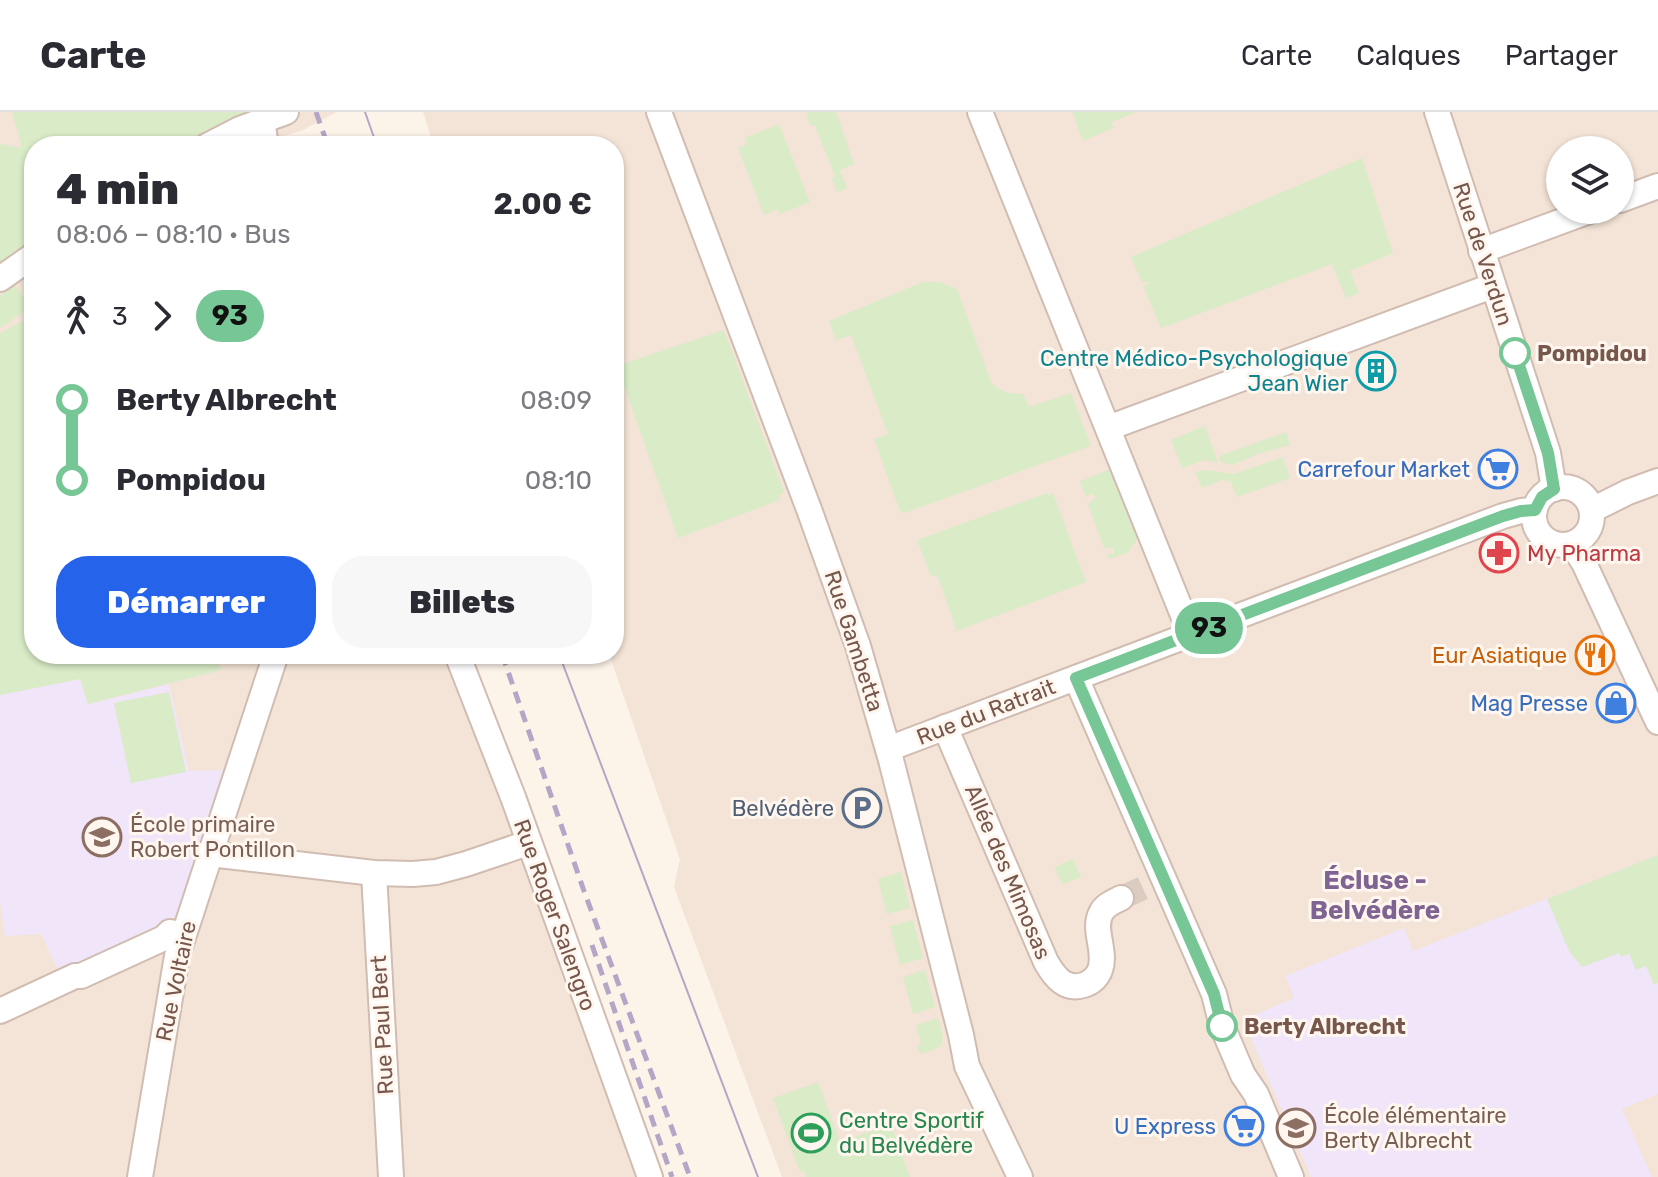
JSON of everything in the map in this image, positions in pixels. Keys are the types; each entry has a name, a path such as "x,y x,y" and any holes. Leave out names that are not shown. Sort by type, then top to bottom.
{"street":[{"path":"228,136 286,112"},
{"name":"Rue Gambetta","path":"659,112 858,646 888,749 967,1066 1020,1177"},
{"path":"980,112 1191,635"},
{"name":"Rue de Verdun","path":"1437,112 1548,453 1554,489"},
{"path":"262,120 264,136"},
{"path":"1634,195 1658,186"},
{"path":"1481,251 1554,224"},
{"path":"0,279 24,262"},
{"path":"1108,428 1492,286"},
{"path":"1592,510 1658,481"},
{"path":"1554,489 1576,490 1586,498 1592,510 1589,530 1582,539 1572,544 1560,545 1543,537 1535,522 1535,510 1542,497 1554,489"},
{"name":"Rue du Ratrait","path":"888,749 1503,516 1535,510"},
{"path":"1572,544 1588,571 1658,721"},
{"name":"Rue Voltaire","path":"140,1177 183,934 273,664"},
{"name":"Rue Roger Salengro","path":"461,664 650,1177"},
{"path":"1076,678 1142,889 1214,994 1222,1026 1243,1075 1256,1094 1291,1177"},
{"name":"Allée des Mimosas","path":"945,727 1046,962 1056,977 1070,986 1087,984 1095,977 1101,961 1099,918 1102,911 1108,904 1142,889"},
{"path":"210,854 374,873 436,872 528,843"},
{"name":"Rue Paul Bert","path":"374,873 391,1177"},
{"path":"0,1011 164,938 170,932 183,934"}],"shaded area":[{"path":"0,112 337,112 301,131 283,136 24,136 24,664 464,664 655,1177 0,1177"},
{"path":"423,112 1658,112 1658,1177 782,1177 674,887 680,859 612,664 624,664 624,136 431,136"},
{"name":"École primaire Robert Pontillon","path":"80,679 89,704 169,684 189,771 226,770 178,912 172,919 59,972 41,934 5,936 0,902 0,695"},
{"path":"1658,855 1658,1094 1622,1109 1652,1177 1311,1177 1243,1020 1294,998 1285,976 1404,928 1413,951"}],"green space":[{"path":"12,112 245,112 199,136 24,136 24,247 0,263 0,144 22,148"},
{"path":"836,112 854,164 840,170 847,188 837,192 832,179 835,176 815,126 811,126 806,114"},
{"path":"1072,112 1136,112 1112,122 1113,128 1083,141"},
{"path":"779,124 810,202 780,214 778,209 764,215 738,148 747,144 745,138"},
{"path":"1362,158 1393,253 1350,271 1359,293 1346,298 1332,264 1161,328 1143,286 1148,284 1147,281 1142,283 1131,257"},
{"path":"923,282 939,282 957,289 995,386 1006,392 1023,394 1029,407 1071,393 1091,446 904,513 900,511 874,439 888,434 851,335 836,340 829,321"},
{"path":"15,285 24,297 24,312 0,328 0,296"},
{"path":"24,320 24,664 219,664 221,670 88,704 80,679 0,695 0,333"},
{"path":"724,330 784,492 779,495 780,500 678,538 624,386 624,364"},
{"path":"1205,426 1218,463 1204,460 1182,468 1171,440"},
{"path":"1286,432 1290,445 1232,465 1221,462 1219,456"},
{"path":"1283,457 1290,478 1237,497 1230,480 1226,482 1224,479 1202,488 1195,472 1205,470 1234,474"},
{"path":"1111,469 1138,538 1128,552 1109,559 1107,555 1114,554 1114,548 1104,548 1088,504 1096,498 1092,493 1086,497 1080,481"},
{"path":"1053,493 1086,582 957,631 937,575 931,576 917,540"},
{"path":"169,692 186,772 131,783 114,703"},
{"path":"1658,855 1658,983 1654,985 1646,966 1636,970 1629,954 1621,957 1619,953 1582,967 1569,951 1547,899"},
{"path":"1073,859 1081,877 1062,885 1055,867"},
{"path":"901,872 910,908 887,914 878,879"},
{"path":"913,920 923,958 900,965 890,926"},
{"path":"925,970 935,1007 913,1014 903,977"},
{"path":"938,1018 942,1043 936,1049 920,1054 916,1025"},
{"name":"Centre Sportif du Belvédère","path":"818,1082 840,1142 891,1124 910,1177 806,1177 804,1171 800,1172 773,1098"}],"tunnel":[{"path":"1121,898 1143,888"}],"tram line":[{"path":"365,112 373,136"},
{"path":"563,664 758,1177"}],"railway":[{"path":"316,112 324,136"},
{"path":"505,664 584,891 690,1177"},
{"path":"592,945 672,1177"}],"bus line":[{"name":"93","path":"1222,1026 1214,994 1076,678 1503,516 1535,510 1542,497 1554,489 1548,453 1515,353"}],"place":[{"name":"Pompidou","path":"1515,353"},
{"name":"Centre Médico-Psychologique Jean Wier","path":"1376,371"},
{"name":"Carrefour Market","path":"1498,469"},
{"name":"My Pharma","path":"1499,553"},
{"name":"Eur Asiatique","path":"1595,655"},
{"name":"Mag Presse","path":"1616,703"},
{"name":"Belvédère","path":"862,808"},
{"name":"École primaire Robert Pontillon","path":"102,837"},
{"name":"Berty Albrecht","path":"1222,1026"},
{"name":"U Express","path":"1244,1126"},
{"name":"École élémentaire Berty Albrecht","path":"1296,1128"},
{"name":"Centre Sportif du Belvédère","path":"811,1133"}],"district":[{"name":"Écluse - Belvédère","path":"1375,895"}]}
